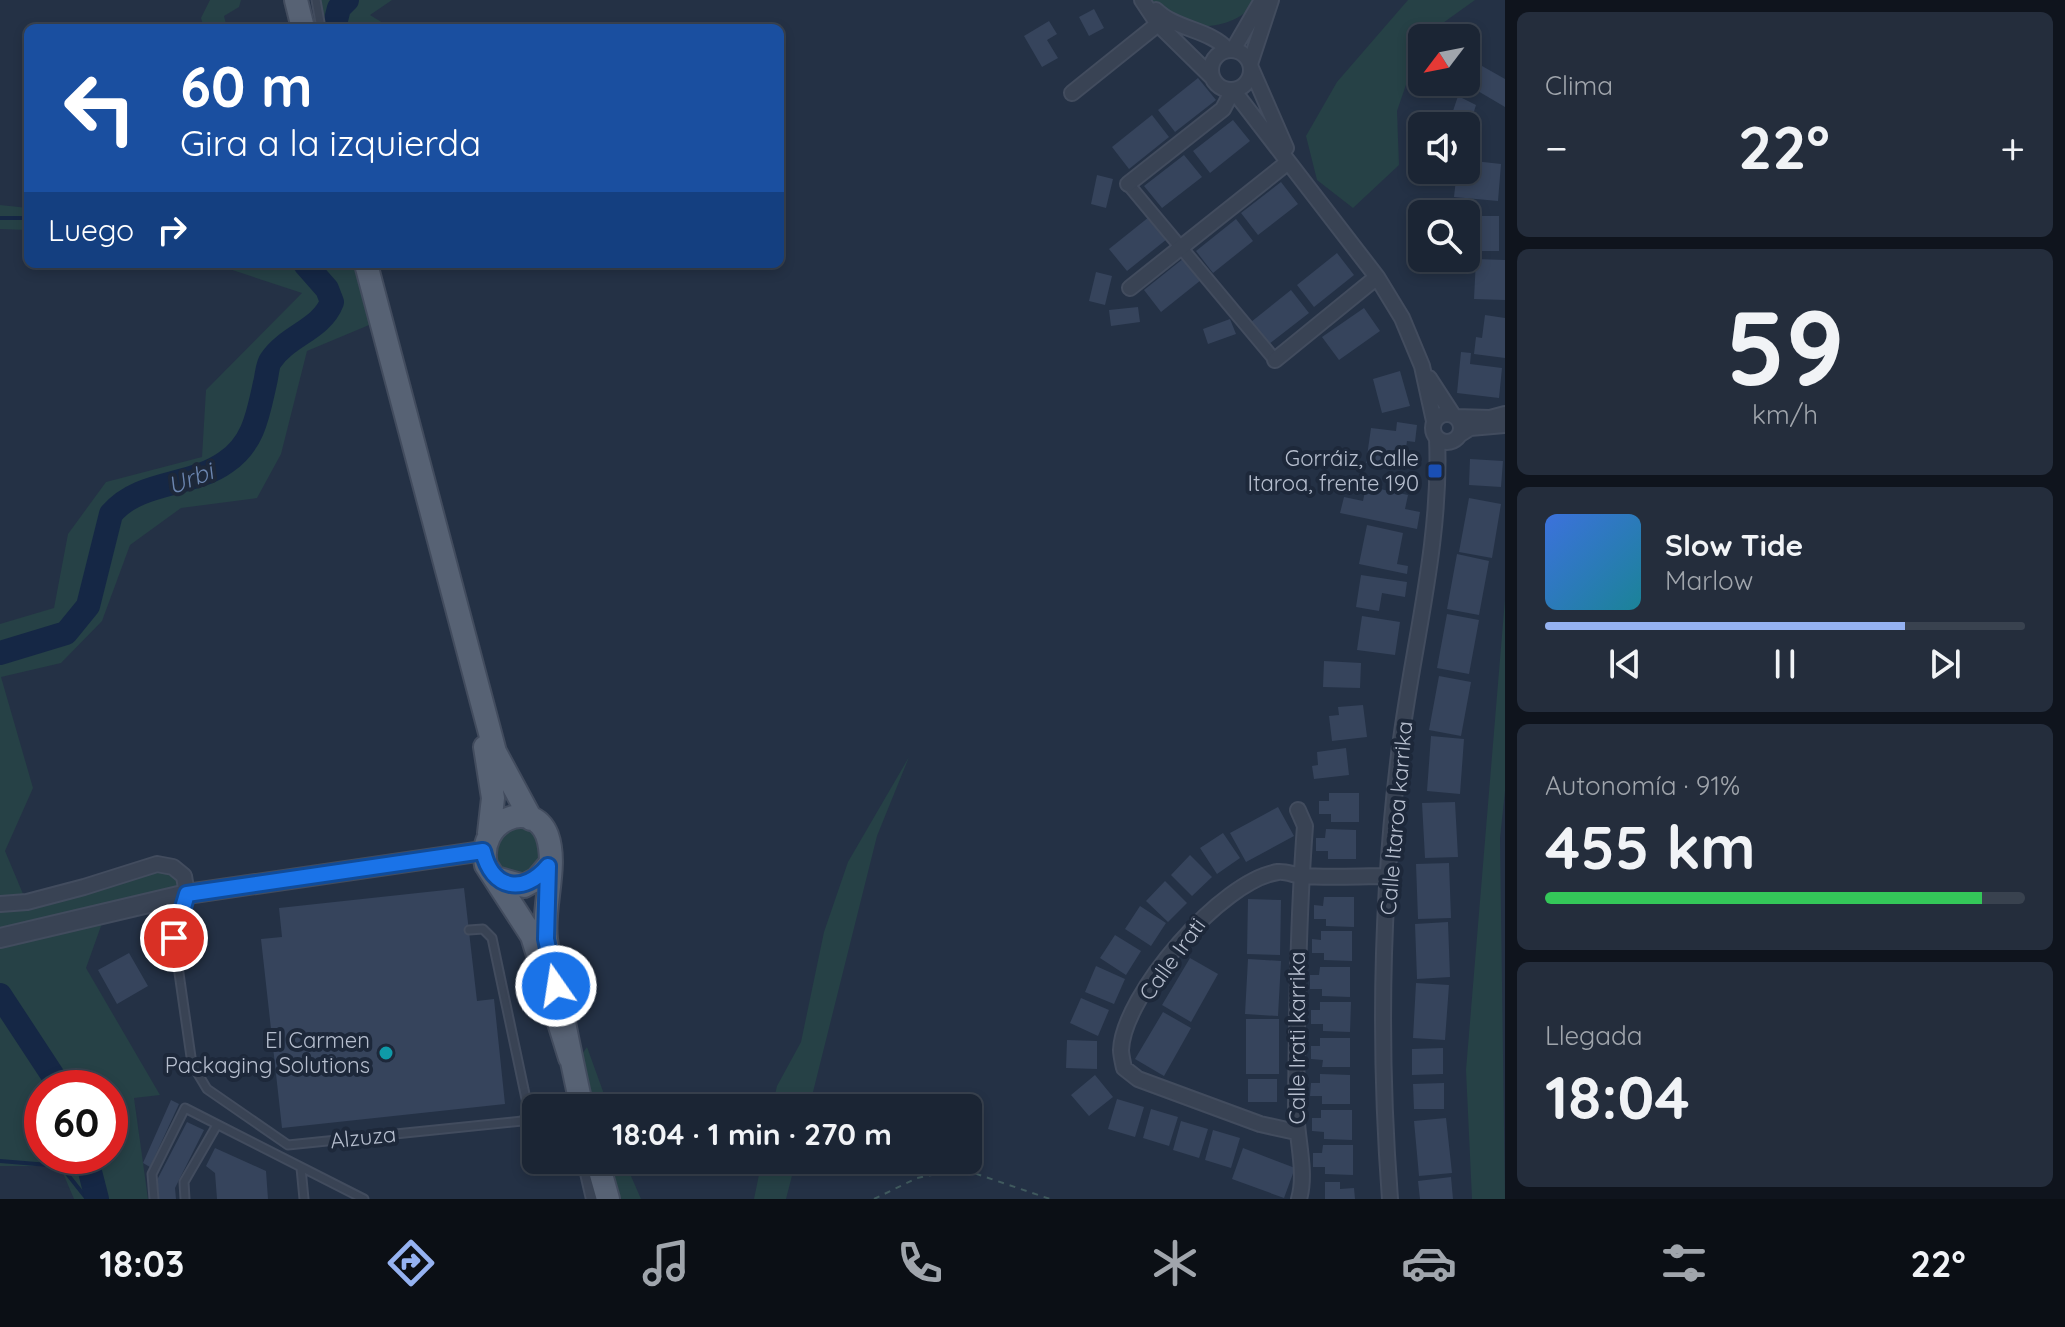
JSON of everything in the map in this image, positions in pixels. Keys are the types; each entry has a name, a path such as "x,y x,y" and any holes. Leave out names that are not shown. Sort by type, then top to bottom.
{"main road":[{"path":"296,0 302,24"},
{"path":"367,268 495,752 531,819 545,830 552,850 548,866 546,939 579,1094"},
{"path":"457,608 493,798 486,865 532,936 570,1058"},
{"path":"486,842 497,823 512,816 531,819"},
{"path":"496,878 524,886 537,879 548,866"},
{"path":"601,1174 608,1199"}],"street":[{"path":"1144,0 1158,24 1221,87 1233,90 1377,277 1402,318 1422,366 1461,426 1459,435"},
{"path":"1144,0 1165,19 1244,55 1303,184"},
{"path":"1212,77 1214,60 1230,50 1262,0"},
{"path":"1271,0 1250,66 1249,80 1233,90 1223,109 1128,184 1275,360 1377,277"},
{"path":"1072,93 1158,24"},
{"path":"1130,288 1287,163"},
{"path":"1422,366 1437,438 1449,442 1470,428 1505,425"},
{"path":"1434,421 1440,415 1490,418 1505,414"},
{"name":"Calle Itaroa karrika","path":"1390,1199 1385,1065 1388,876 1398,762 1437,504 1437,438"},
{"path":"1298,810 1305,826 1301,876"},
{"path":"0,938 187,894 486,842"},
{"path":"0,904 84,887 157,864 173,867 184,876 187,894"},
{"name":"Calle Irati","path":"1296,1132 1260,1124 1138,1079 1124,1068 1121,1049 1130,1022 1150,983 1202,916 1237,888 1279,872 1301,876 1388,876"},
{"name":"Calle Irati karrika","path":"1299,1199 1302,1189 1296,1132 1295,996 1301,876"},
{"path":"588,1174 594,1199"}],"lane":[{"path":"316,0 320,24"},
{"name":"Alzuza","path":"187,894 174,938 192,1064 207,1089 288,1145 522,1121 529,1113 492,938 483,929 469,930"},
{"path":"154,1199 152,1174 185,1108 364,1199"},
{"path":"185,1199 184,1182 217,1125"},
{"path":"301,1168 304,1199"}],"path":[{"path":"874,1199 917,1178 962,1169 1050,1199"}],"green space":[{"path":"210,0 241,0 239,7 224,16 226,24 203,24 201,18"},
{"path":"313,0 392,0 370,15 385,24 315,24"},
{"path":"1152,0 1257,0 1235,19 1204,26 1174,20"},
{"path":"1408,0 1475,0 1442,24 1408,24 1408,79 1397,111 1399,165 1353,208 1317,180 1306,136 1337,82"},
{"path":"0,205 24,208 24,230 0,229"},
{"path":"226,268 367,268 381,320 307,351 281,454 257,498 181,508 130,545 102,621 61,663 1,677 33,788 5,851 26,901 173,867 187,894 106,912 86,968 160,1095 134,1098 148,1199 74,1199 63,1174 128,1174 128,1070 24,1070 24,1166 0,1166 0,624 54,608 68,534 106,482 202,457 206,390 302,293"},
{"path":"1505,599 1505,791 1500,838 1505,1199 1472,1199 1466,1070"},
{"path":"909,757 877,836 812,1094 775,1094 801,1042 824,932 848,862"},
{"path":"518,827 535,834 542,851 535,868 518,875 501,868 494,851 501,834"},
{"path":"587,1047 604,1094 589,1094 580,1057"},
{"path":"611,1174 630,1174 641,1199 619,1199"},
{"path":"759,1174 792,1174 786,1199 754,1199"}],"building":[{"path":"1094,9 1104,28 1089,36 1079,17"},
{"path":"1049,21 1057,34 1047,40 1058,58 1042,67 1024,36"},
{"path":"1480,65 1505,79 1505,107 1480,92"},
{"path":"1198,78 1216,100 1175,132 1158,110"},
{"path":"1458,96 1476,105 1474,112 1453,112"},
{"path":"1152,115 1169,137 1129,169 1112,147"},
{"path":"1233,120 1250,141 1210,173 1193,151"},
{"path":"1184,155 1202,177 1162,208 1144,186"},
{"path":"1480,162 1501,164 1498,201 1454,197 1455,184 1480,184"},
{"path":"1097,175 1113,179 1106,208 1091,204"},
{"path":"1281,182 1298,204 1258,235 1241,213"},
{"path":"1480,216 1499,216 1499,251 1480,251"},
{"path":"1149,217 1167,239 1127,271 1109,249"},
{"path":"1236,219 1253,241 1213,273 1196,251"},
{"path":"1337,253 1354,275 1314,307 1297,285"},
{"path":"1184,258 1201,280 1161,312 1144,290"},
{"path":"1480,259 1505,260 1505,300 1474,299 1475,272 1480,272"},
{"path":"1096,272 1112,276 1105,305 1089,301"},
{"path":"1291,290 1309,313 1269,344 1251,322"},
{"path":"1138,307 1140,322 1111,326 1109,310"},
{"path":"1364,308 1380,331 1339,360 1322,337"},
{"path":"1485,315 1505,318 1505,358 1474,354 1476,337 1482,338"},
{"path":"1230,319 1236,334 1208,344 1203,329"},
{"path":"1461,352 1471,353 1470,364 1502,368 1499,398 1457,393"},
{"path":"1400,371 1410,406 1382,413 1373,379"},
{"path":"1397,422 1417,425 1415,442 1407,441 1403,468 1366,463 1371,428 1396,431"},
{"path":"1470,459 1503,461 1501,487 1469,485"},
{"path":"1366,486 1408,495 1405,509 1420,512 1417,529 1340,513 1344,497 1363,501"},
{"path":"1469,498 1501,504 1492,558 1459,552"},
{"path":"1367,525 1403,533 1397,564 1408,566 1407,574 1359,564"},
{"path":"1457,554 1489,561 1479,615 1447,609"},
{"path":"1361,575 1407,582 1405,597 1382,593 1379,611 1356,607"},
{"path":"1447,614 1479,620 1469,674 1437,668"},
{"path":"1362,616 1400,622 1395,655 1357,650"},
{"path":"1324,661 1361,663 1360,688 1323,687"},
{"path":"1439,676 1471,682 1461,736 1429,730"},
{"path":"1363,705 1367,737 1332,741 1329,716 1339,715 1338,707"},
{"path":"1431,736 1464,739 1460,794 1427,791"},
{"path":"1346,748 1349,775 1314,779 1312,766 1318,765 1317,752"},
{"path":"1329,793 1359,793 1359,822 1331,822 1331,814 1319,814 1319,801 1329,801"},
{"path":"1455,802 1458,857 1425,858 1422,803"},
{"path":"1278,807 1294,836 1246,862 1230,833"},
{"path":"1326,829 1356,830 1356,859 1328,859 1328,851 1316,851 1316,838 1325,838"},
{"path":"1223,833 1240,858 1217,874 1200,848"},
{"path":"1190,855 1212,877 1192,896 1171,875"},
{"path":"1449,863 1451,918 1418,919 1416,864"},
{"path":"1165,881 1187,903 1168,922 1146,901"},
{"name":"El Carmen Packaging Solutions","path":"464,888 477,1001 494,999 505,1104 282,1128 261,939 282,937 279,908"},
{"path":"1324,897 1354,897 1354,927 1326,926 1326,919 1314,919 1314,905 1323,906"},
{"path":"1248,899 1281,900 1280,955 1247,954"},
{"path":"1140,906 1166,923 1151,946 1125,929"},
{"path":"1448,922 1450,977 1417,979 1415,924"},
{"path":"1321,931 1352,931 1352,961 1324,960 1324,953 1312,953 1312,939 1321,940"},
{"path":"1115,935 1141,951 1126,975 1100,958"},
{"path":"129,953 148,986 117,1004 98,970"},
{"path":"1190,958 1218,974 1191,1022 1162,1005"},
{"path":"1248,959 1281,961 1278,1016 1245,1014"},
{"path":"1096,966 1125,979 1114,1004 1085,992"},
{"path":"1320,967 1350,967 1350,997 1322,996 1322,989 1310,989 1310,975 1319,975"},
{"path":"1416,983 1449,985 1445,1040 1413,1038"},
{"path":"1081,998 1109,1010 1098,1036 1070,1023"},
{"path":"1320,1002 1351,1002 1350,1032 1323,1031 1323,1024 1311,1024 1311,1010 1320,1010"},
{"path":"1163,1012 1191,1028 1164,1076 1135,1059"},
{"path":"1246,1019 1279,1019 1279,1074 1246,1074"},
{"path":"1320,1038 1350,1038 1350,1067 1322,1067 1323,1060 1311,1059 1311,1046 1320,1046"},
{"path":"1067,1040 1097,1041 1097,1069 1066,1068"},
{"path":"1443,1048 1443,1074 1412,1075 1412,1049"},
{"path":"1320,1074 1350,1075 1350,1104 1322,1104 1322,1096 1310,1096 1311,1083 1320,1083"},
{"path":"1095,1075 1113,1097 1089,1116 1071,1095"},
{"path":"1248,1079 1277,1079 1277,1102 1248,1102"},
{"path":"1444,1083 1444,1109 1414,1109 1413,1084"},
{"path":"1117,1099 1144,1107 1135,1137 1108,1129"},
{"path":"171,1100 179,1104 150,1167 143,1163"},
{"path":"1151,1109 1178,1117 1169,1146 1143,1138"},
{"path":"1321,1110 1352,1110 1352,1140 1324,1139 1324,1132 1312,1131 1312,1118 1321,1118"},
{"path":"1446,1118 1452,1173 1419,1176 1414,1121"},
{"path":"1181,1121 1208,1129 1199,1158 1173,1150"},
{"path":"187,1122 204,1130 175,1188 176,1199 159,1199 157,1180"},
{"path":"1213,1130 1240,1138 1231,1168 1205,1160"},
{"path":"1323,1145 1353,1145 1353,1175 1325,1174 1325,1167 1313,1167 1313,1153 1322,1153"},
{"path":"215,1148 266,1171 268,1199 217,1199 215,1173 206,1166"},
{"path":"1243,1148 1295,1168 1284,1198 1232,1179"},
{"path":"1451,1177 1453,1199 1420,1199 1418,1181"},
{"path":"1325,1182 1340,1182 1340,1189 1354,1188 1355,1199 1325,1199"}],"waterway":[{"name":"Urbi","path":"335,24 339,8 347,0"},
{"path":"0,218 24,218"},
{"name":"Urbi","path":"0,653 66,633 88,606 111,514 123,503 151,489 212,470 243,446 257,417 270,362 286,344 320,319 332,302 327,289 309,268"},
{"name":"Urbi","path":"0,995 49,1070"},
{"path":"0,1161 61,1166 87,1199"},
{"name":"Urbi","path":"91,1174 97,1199"}],"place":[{"name":"Gorráiz, Calle Itaroa, frente 190","path":"1435,471"},
{"name":"El Carmen Packaging Solutions","path":"386,1053"}],"route":[{"path":"174,938 187,894 483,851 486,865 496,878 509,884 524,886 537,879 548,866 546,939 556,986"}]}
